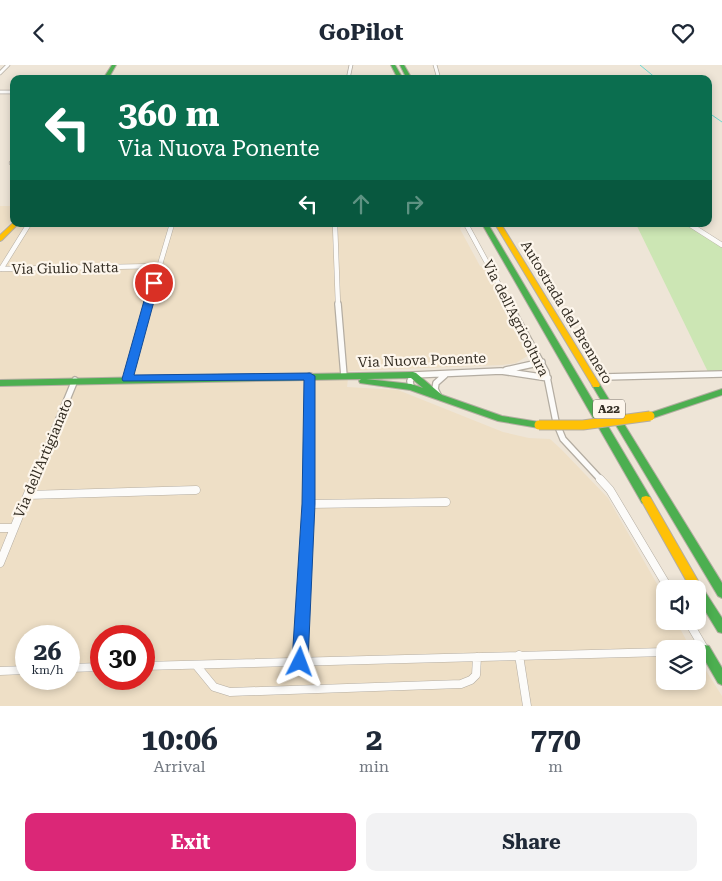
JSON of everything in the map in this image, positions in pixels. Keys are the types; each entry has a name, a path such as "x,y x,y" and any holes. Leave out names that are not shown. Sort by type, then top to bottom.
{"main road":[{"path":"0,239 12,227"},
{"name":"Autostrada del Brennero","path":"487,227 692,580"},
{"name":"Autostrada del Brennero","path":"500,227 722,593"},
{"path":"413,375 439,397"},
{"name":"Via Nuova Ponente","path":"0,383 310,376 385,379 413,375"},
{"name":"Via Nuova Ponente","path":"385,379 501,419 539,425 583,425 650,416 722,392"},
{"name":"Autostrada del Brennero","path":"706,603 722,628"},
{"path":"706,657 722,679"}],"street":[{"path":"0,73 8,65"},
{"path":"0,269 27,227"},
{"path":"127,379 171,227"},
{"path":"334,227 337,300 341,325 344,376"},
{"name":"Via dell'Agricoltura","path":"468,227 542,362 548,378 556,422 563,439 610,490 664,580"},
{"path":"694,227 722,245"},
{"name":"Via Giulio Natta","path":"0,269 159,266"},
{"path":"501,371 542,362"},
{"path":"501,371 548,378"},
{"name":"Via Nuova Ponente","path":"413,375 501,371"},
{"path":"439,397 434,391 435,383 448,374"},
{"path":"411,387 410,381 413,375"},
{"path":"604,377 722,375"},
{"path":"300,662 309,504 310,376"},
{"name":"Via dell'Artigianato","path":"0,563 75,380"},
{"path":"28,495 196,491"},
{"path":"309,504 446,501"},
{"path":"0,529 13,528"},
{"path":"155,666 656,652"},
{"path":"519,655 527,706"},
{"path":"196,665 214,687 224,692 230,692 461,684 474,679 478,675 477,657"},
{"path":"0,671 15,670"}],"shaded area":[{"path":"0,206 10,206 10,223 0,233"},
{"path":"16,227 461,227 460,229 480,266 486,269 529,348 529,355 516,363 502,365 349,371 347,387 398,390 503,432 529,438 550,439 608,498 656,582 656,630 681,630 686,640 656,640 656,690 706,690 706,671 722,696 722,706 0,706 0,243"}],"green space":[{"path":"637,227 695,227 722,243 722,372 708,372"}],"waterway":[{"path":"640,65 652,75"},
{"path":"712,115 722,122"}],"traffic: fast":[{"path":"108,75 114,65"},
{"path":"393,65 399,75"},
{"path":"402,65 408,75"},
{"path":"487,227 646,500"},
{"path":"0,383 413,375 439,397"},
{"path":"363,381 411,387 501,419 539,425"},
{"path":"596,385 722,593"},
{"path":"650,416 722,392"},
{"path":"706,603 722,628"},
{"path":"706,652 722,679"}],"traffic: slow":[{"path":"0,239 12,227"},
{"path":"500,227 596,385"},
{"path":"539,425 583,425 650,416"},
{"path":"646,500 692,580"}],"route":[{"path":"154,283 127,379 310,376 309,504 300,662"}]}
